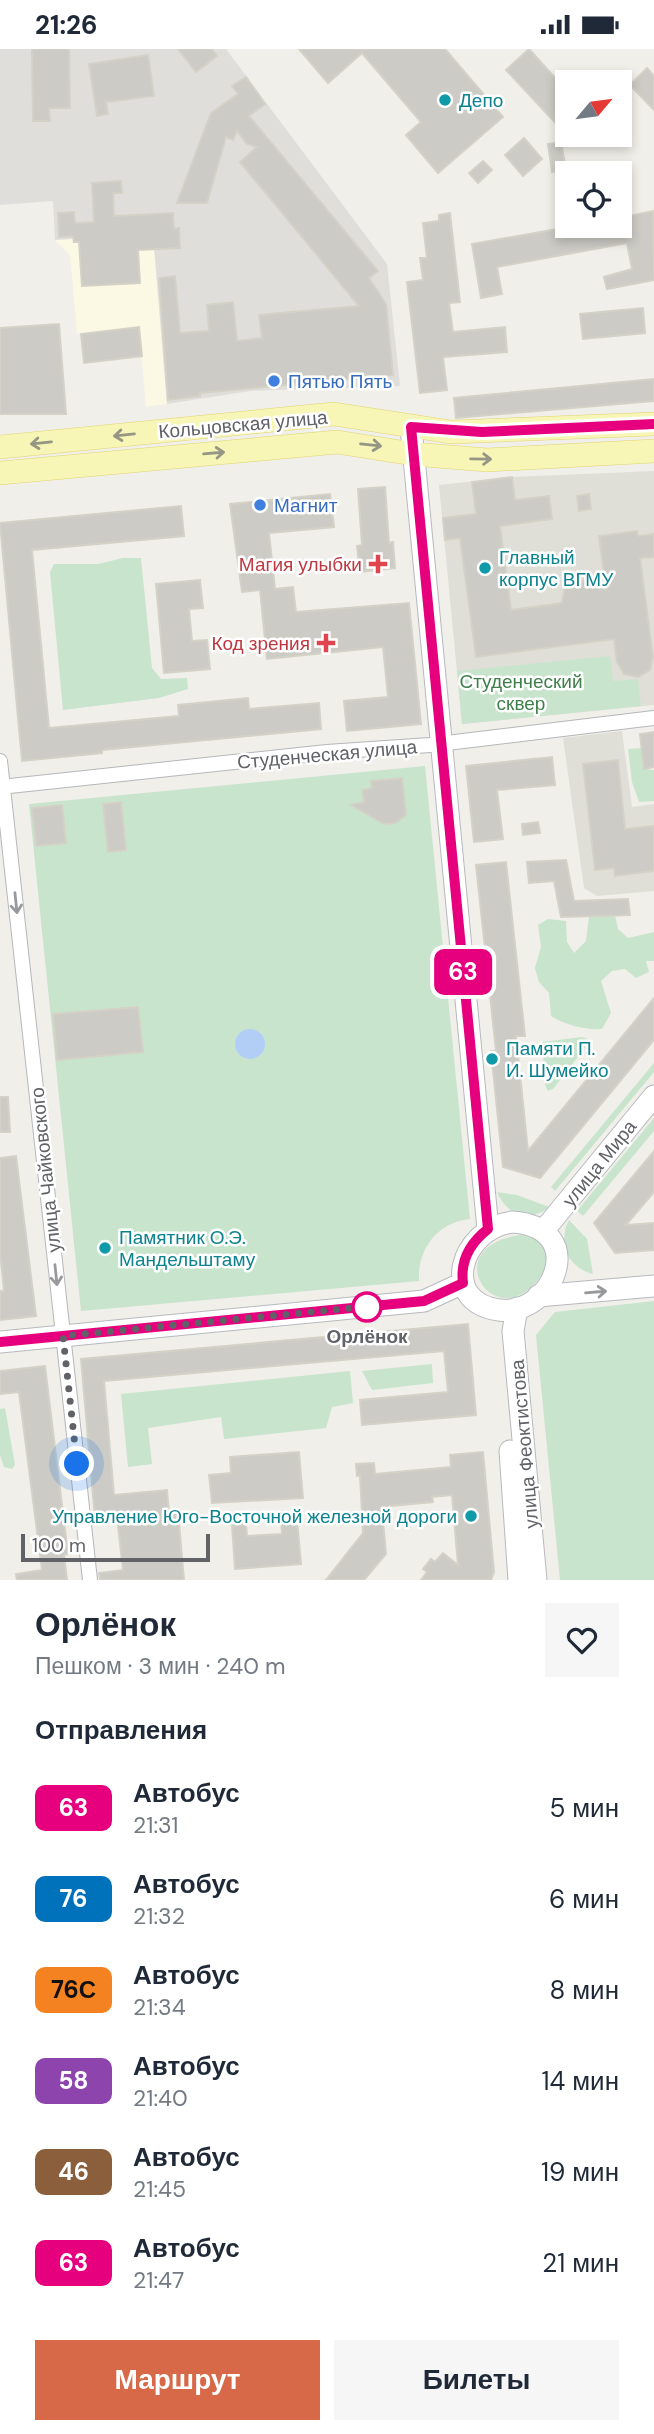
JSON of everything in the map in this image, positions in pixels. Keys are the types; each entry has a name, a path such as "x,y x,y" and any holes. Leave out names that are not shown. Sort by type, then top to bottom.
{"main road":[{"name":"Кольцовская улица","path":"0,447 334,414 411,427 482,432 654,424"},
{"name":"Кольцовская улица","path":"0,473 337,442 413,454 487,460 654,451"}],"street":[{"path":"411,427 488,1229"},
{"name":"Студенческая улица","path":"2,787 441,743 654,718"},
{"name":"улица Чайковского","path":"0,761 90,1580"},
{"name":"улица Мира","path":"544,1230 654,1096"},
{"path":"538,1296 553,1279 558,1266 555,1247 544,1230 535,1225 512,1222 488,1229 467,1252 462,1273 463,1283 477,1300 507,1308 538,1296 654,1286"},
{"path":"0,1342 424,1301 463,1283"},
{"name":"улица Феоктистова","path":"507,1308 519,1580"},
{"name":"улица Феоктистова","path":"507,1308 513,1331 536,1580"}],"shaded area":[{"path":"0,49 226,49 387,264 400,386 250,391 167,404 153,234 55,240 53,201 0,205"},
{"path":"153,234 167,404 146,407 139,327 77,333 70,255 55,240"},
{"path":"654,471 654,705 462,724 439,485 512,477"},
{"path":"622,731 632,807 654,804 654,891 597,896 584,888 563,738"}],"green space":[{"path":"123,558 141,558 152,668 161,679 187,678 188,689 159,698 63,710 50,572 54,564 98,564"},
{"name":"Студенческий сквер","path":"610,656 613,681 638,679 641,706 462,724 457,671"},
{"path":"642,748 644,769 654,770 654,801 639,802 632,782 628,749"},
{"name":"Орлёнок","path":"425,766 470,1219 448,1225 432,1239 422,1258 419,1281 81,1311 29,804"},
{"path":"615,915 618,929 628,938 654,932 654,961 646,961 649,972 636,978 625,969 612,971 601,981 611,1013 602,1029 576,1026 551,1016 549,993 539,982 535,968 541,947 538,925 548,919 566,921 567,942 574,953 586,941 589,916"},
{"path":"582,1037 591,1040 553,1089 548,1091 545,1085 542,1042"},
{"path":"654,1063 654,1072 555,1191 551,1187"},
{"path":"654,1118 654,1131 583,1216 577,1211"},
{"path":"497,1192 517,1195 549,1207 534,1215 519,1214 506,1206"},
{"path":"569,1220 587,1239 593,1274 577,1266 567,1253 564,1237"},
{"path":"521,1235 540,1240 549,1262 531,1287 513,1297 496,1296 484,1287 477,1273 480,1257 494,1243"},
{"path":"654,1301 654,1580 560,1580 536,1335 555,1312"},
{"path":"432,1364 433,1383 372,1390 362,1371"},
{"path":"350,1371 353,1403 332,1407 326,1428 224,1439 221,1417 148,1428 152,1464 128,1467 121,1394"},
{"path":"5,1408 15,1465 12,1469 4,1467 0,1455 0,1409"}],"water":[{"path":"250,1029 261,1033 265,1044 261,1055 250,1059 239,1055 235,1044 239,1033"}],"building":[{"path":"32,49 69,49 70,108 49,108 50,121 33,121"},
{"path":"178,49 212,49 217,56 196,72"},
{"name":"Депо","path":"299,49 445,49 503,117 438,173 406,135 421,122 362,53 328,83"},
{"path":"529,49 555,78 555,122 506,70"},
{"path":"148,55 154,96 106,102 108,114 97,116 89,64"},
{"path":"647,68 654,76 654,110 632,87 632,83"},
{"path":"246,77 265,104 249,116 378,271 369,278 386,304 393,375 200,393 200,396 168,400 159,278 175,276 180,333 209,331 207,305 233,302 237,341 262,338 259,315 359,306 240,162 257,147 247,144 237,131 233,140 226,137 207,203 177,203 211,113 238,94 232,86"},
{"path":"524,138 542,159 523,176 505,155"},
{"path":"555,143 555,147 562,147 564,161 555,161 555,172 552,172 548,144"},
{"path":"483,161 492,170 478,183 469,173"},
{"path":"121,181 122,193 113,193 114,216 173,213 174,229 179,228 180,248 138,250 140,283 82,286 79,242 74,242 73,236 59,237 58,213 74,212 75,223 94,222 92,183"},
{"path":"653,211 654,280 607,289 604,277 632,269 627,243 497,267 502,294 481,298 472,244 555,229 555,238 632,238 632,215"},
{"path":"450,213 460,302 449,303 453,332 505,327 507,352 443,357 447,390 420,393 407,282 423,280 420,258 427,258 423,223 439,221 439,215"},
{"path":"643,308 645,333 583,339 580,314"},
{"path":"59,324 66,414 0,414 0,328"},
{"path":"139,327 142,356 84,363 81,334"},
{"path":"654,379 654,401 456,418 454,398"},
{"name":"Главный корпус ВГМУ","path":"512,477 515,500 549,496 552,519 500,526 511,610 562,603 565,586 577,578 606,590 599,536 637,531 638,536 654,534 654,557 640,558 653,657 650,670 638,677 624,674 617,662 614,639 476,657 460,538 445,540 443,518 476,514 472,482"},
{"path":"385,487 389,543 393,542 395,568 360,572 357,546 362,545 358,489"},
{"path":"330,494 334,527 269,533 275,589 293,587 296,612 409,603 421,724 347,731 344,701 388,697 383,647 267,659 260,590 242,592 230,504"},
{"path":"589,494 591,509 579,511 577,496"},
{"path":"181,506 184,536 32,550 49,728 179,716 178,705 248,698 249,709 319,703 321,729 102,750 102,753 22,761 0,523"},
{"path":"200,580 203,608 189,609 192,641 207,640 210,669 164,673 156,584"},
{"path":"654,732 654,767 644,769 640,734"},
{"path":"552,757 555,785 497,790 503,839 474,842 466,766"},
{"path":"618,760 625,829 654,826 654,871 615,876 614,868 595,870 583,764"},
{"path":"402,778 406,815 395,823 384,824 351,805 364,802 362,790 372,788 371,781"},
{"path":"121,802 126,850 108,852 103,804"},
{"path":"62,805 66,843 36,846 32,808"},
{"path":"538,822 540,833 523,835 522,824"},
{"path":"566,860 574,901 628,899 630,915 561,917 554,881 529,883 527,862"},
{"path":"506,862 525,1036 516,1036 528,1151 654,998 654,1040 540,1178 503,1167 491,1051 496,1051 476,865"},
{"path":"138,1007 143,1052 57,1060 53,1014"},
{"path":"0,1097 8,1097 10,1132 0,1132"},
{"path":"654,1151 654,1192 626,1225 654,1223 654,1250 615,1253 594,1223"},
{"path":"16,1156 36,1316 0,1320 0,1291 4,1291 0,1252 0,1158"},
{"path":"468,1324 476,1415 362,1425 360,1400 448,1392 444,1351 104,1381 114,1495 167,1490 169,1513 178,1512 184,1580 100,1580 99,1573 123,1570 117,1517 95,1519 81,1359"},
{"path":"45,1366 68,1554 64,1555 67,1580 17,1580 16,1574 42,1570 19,1392 0,1394 0,1371"},
{"path":"299,1452 303,1498 212,1503 209,1475 231,1473 230,1457"},
{"name":"Управление Юго-Восточной железной дороги","path":"483,1452 494,1572 491,1580 421,1580 427,1572 423,1569 431,1559 435,1562 443,1553 458,1565 452,1495 432,1497 433,1502 390,1506 391,1520 383,1521 386,1554 364,1580 326,1580 363,1533 360,1475 357,1476 356,1464 374,1463 375,1474 451,1467 450,1455"},
{"path":"297,1520 301,1564 235,1569 232,1525 246,1524 247,1536 282,1534 281,1521"}],"bus line":[{"name":"63","path":"0,1342 424,1301 463,1283 462,1273 467,1252 479,1235 488,1229 411,427 451,432 482,432 654,424"}],"place":[{"name":"Депо","path":"445,100"},
{"name":"Пятью Пять","path":"274,381"},
{"name":"Магнит","path":"260,505"},
{"name":"Магия улыбки","path":"378,564"},
{"name":"Главный корпус ВГМУ","path":"485,568"},
{"name":"Код зрения","path":"326,643"},
{"name":"Памяти П. И. Шумейко","path":"492,1059"},
{"name":"Памятник О.Э. Мандельштаму","path":"105,1248"},
{"name":"Орлёнок","path":"367,1307"},
{"name":"Управление Юго-Восточной железной дороги","path":"471,1516"}],"route":[{"path":"77,1464 63,1336 373,1306 367,1307"}]}
